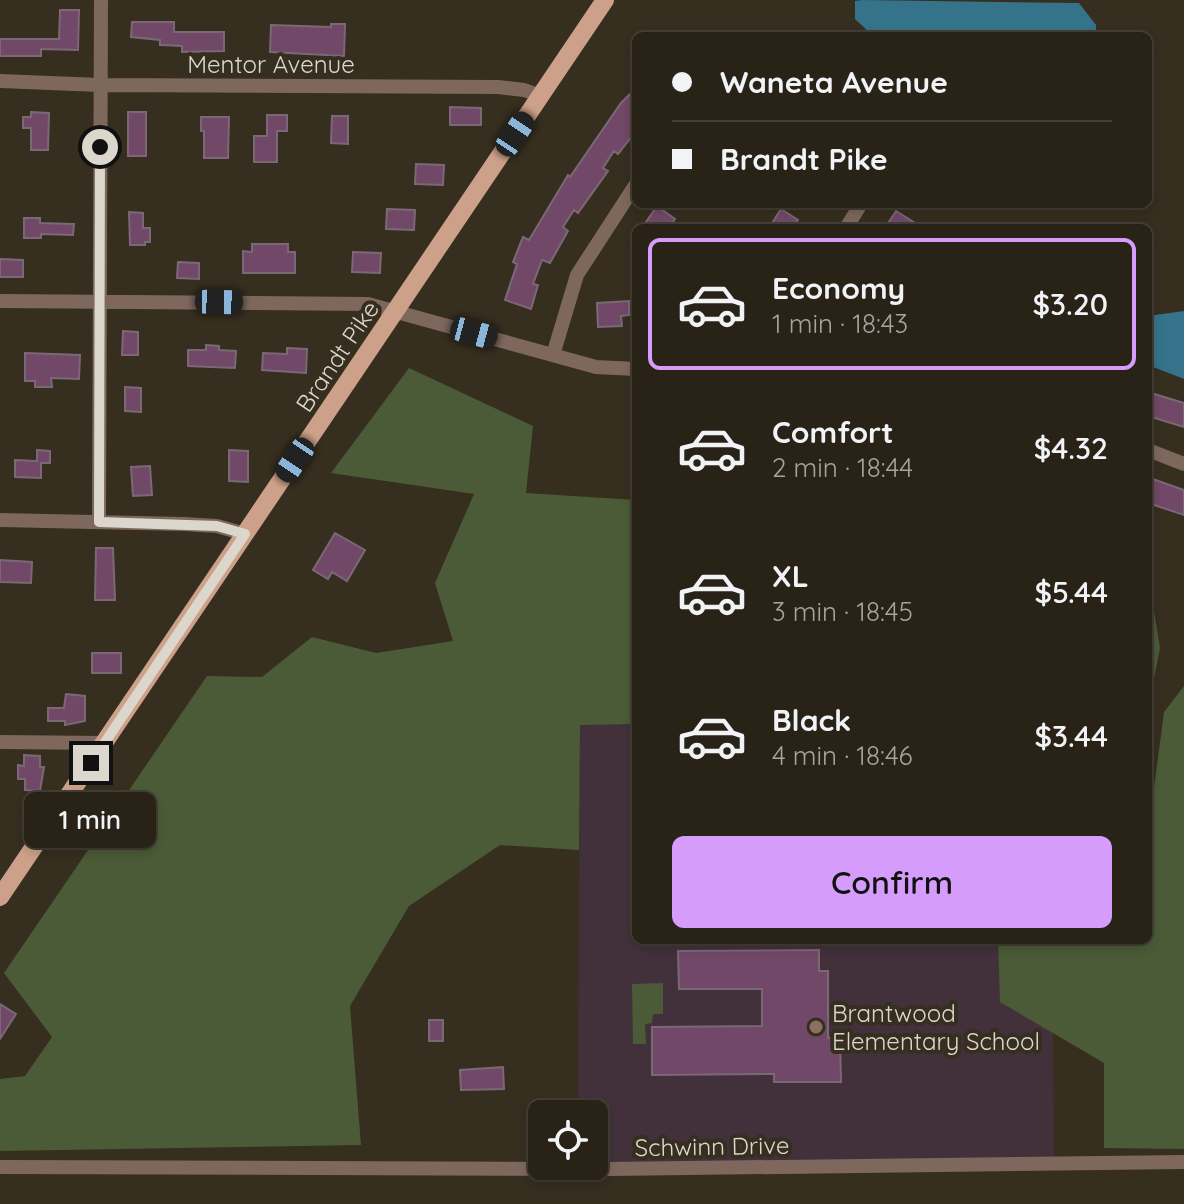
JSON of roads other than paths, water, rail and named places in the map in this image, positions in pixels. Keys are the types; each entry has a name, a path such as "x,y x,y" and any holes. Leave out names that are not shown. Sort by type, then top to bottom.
{"main road":[{"name":"Brandt Pike","path":"0,897 605,0"}],"street":[{"path":"99,522 101,0"},
{"name":"Mentor Avenue","path":"0,81 100,85 498,87 541,96"},
{"path":"553,355 577,275 632,190"},
{"path":"0,301 368,304 596,367 632,369"},
{"path":"1152,452 1184,464"},
{"path":"0,520 217,526 245,534"},
{"path":"0,742 105,743"},
{"name":"Schwinn Drive","path":"0,1167 609,1169 1184,1162"}],"water":[{"path":"855,1 1079,3 1096,25 1096,32 869,32 855,19"},
{"path":"1184,311 1184,379 1152,367 1152,315"}],"place":[{"name":"Brantwood Elementary School","path":"816,1027"}]}
